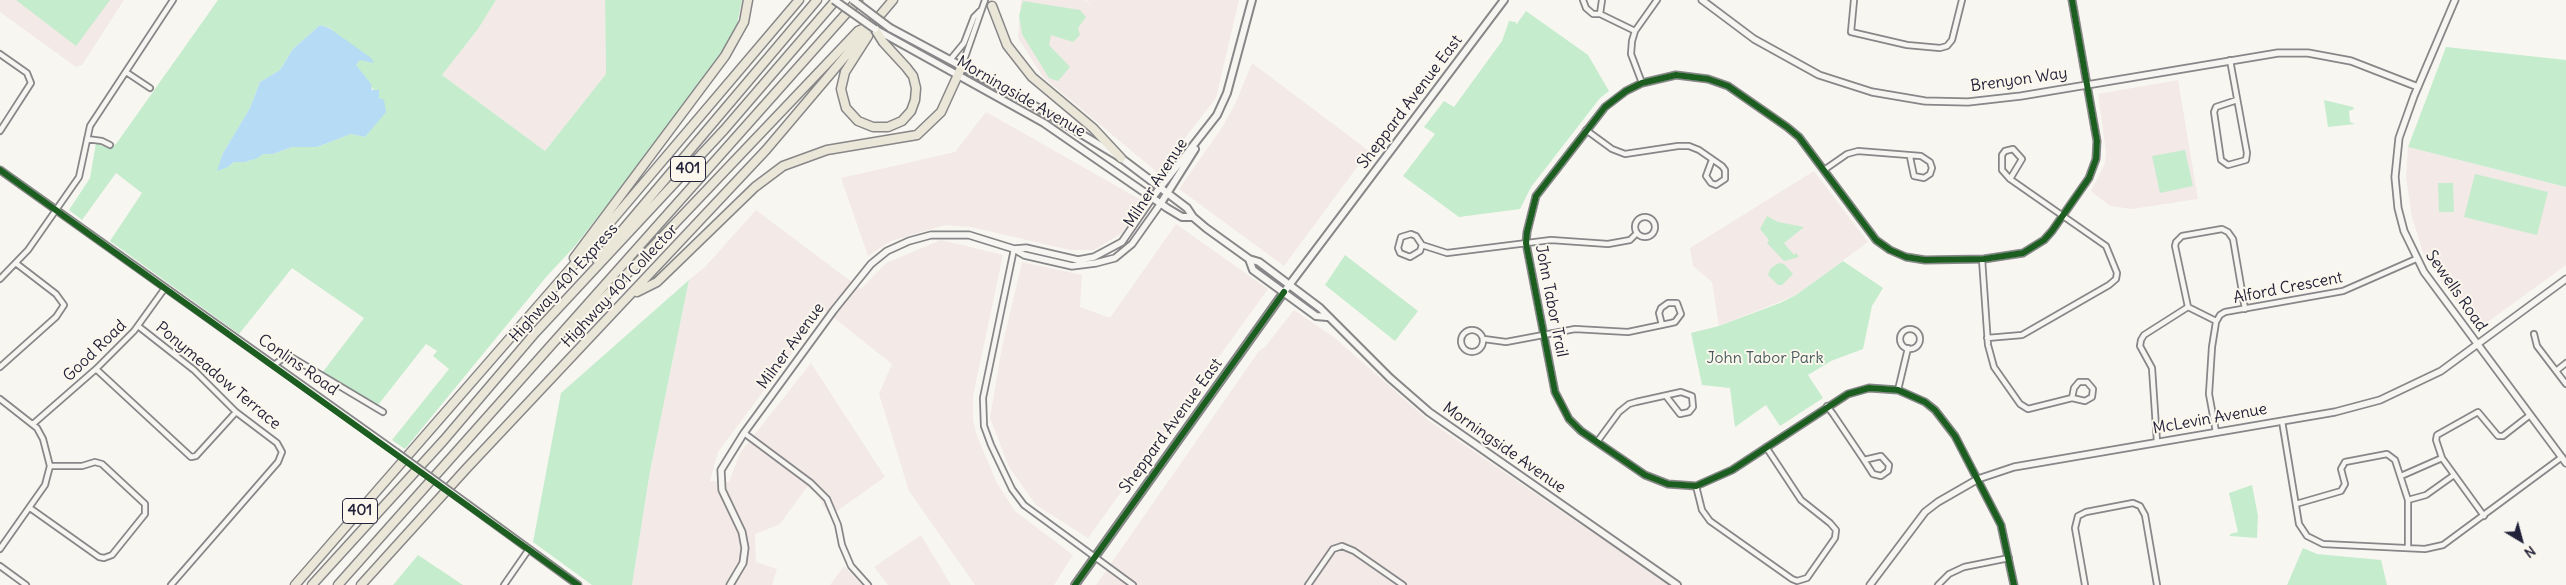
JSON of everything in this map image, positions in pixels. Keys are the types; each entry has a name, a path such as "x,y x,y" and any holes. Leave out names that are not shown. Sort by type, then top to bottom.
{"highway":[{"path":"559,281 589,236 725,56 744,22 748,0"},
{"name":"401","path":"295,585 559,281 798,0"},
{"path":"535,334 817,0"},
{"name":"Highway 401 Express","path":"312,585 444,440 535,334 724,130 835,0"},
{"name":"Highway 401 Express","path":"338,585 858,0"},
{"name":"Highway 401 Collector","path":"361,585 466,469 766,150 875,26 893,0"},
{"path":"992,6 1007,45 1032,77 1093,128 1121,158"},
{"path":"875,26 913,76 916,100 912,111 902,121 888,126 872,127 858,121 846,108 842,89 845,72 875,26"},
{"path":"566,330 584,319 858,32 875,26"},
{"path":"631,295 657,282 755,187 783,166 827,150 917,135 941,112 962,66"}],"main road":[{"path":"835,0 875,26"},
{"name":"Morningside Avenue","path":"853,0 890,28 1030,103 1121,158 1168,193 1186,208 1193,217 1320,308 1390,378 1429,412 1677,585"},
{"name":"Milner Avenue","path":"1161,203 1216,115 1227,93 1252,0"},
{"name":"Sheppard Avenue East","path":"1075,585 1284,292 1504,0"},
{"name":"Morningside Avenue","path":"884,38 1044,123 1182,217 1193,217"},
{"name":"Milner Avenue","path":"1152,198 1206,130"},
{"name":"Morningside Avenue","path":"1249,258 1253,270 1316,316 1327,317"}],"street":[{"path":"0,279 17,264 79,177 90,126 173,0"},
{"path":"962,66 985,0"},
{"path":"1583,0 1586,8 1592,14 1600,14 1635,31"},
{"path":"1600,14 1602,0"},
{"path":"1642,84 1631,54 1635,31 1657,0"},
{"name":"Brenyon Way","path":"1702,0 1754,39 1819,75 1872,92 1925,101 1968,102 2021,96 2271,53 2308,53 2365,65 2418,87"},
{"path":"1854,0 1851,32 1907,45 1940,48 1947,46 1952,40 1962,0"},
{"name":"John Tabor Trail","path":"2014,585 2001,525 1955,436 1942,417 1925,402 1898,390 1869,388 1848,394 1721,476 1696,486 1679,486 1659,482 1645,475 1597,442 1569,419 1560,403 1543,335 1526,243 1528,219 1536,196 1605,107 1626,91 1642,84 1676,76 1708,80 1728,86 1793,132 1876,240 1890,250 1919,260 1982,259 2023,254 2044,240 2063,216 2089,178 2096,159 2097,140 2072,0"},
{"name":"Sewells Road","path":"2455,0 2418,87 2399,138 2395,177 2402,223 2416,259 2478,346 2566,463"},
{"path":"950,60 964,43 974,17 981,10"},
{"path":"0,54 27,73 31,83 0,131"},
{"path":"2230,60 2248,154 2246,160 2228,165 2221,160 2214,112 2216,107 2237,100"},
{"path":"126,72 150,88"},
{"path":"1586,130 1612,149 1624,154 1689,146 1722,166 1726,175 1722,183 1716,185 1711,183 1706,176 1712,160"},
{"path":"88,139 102,140 110,145"},
{"path":"1988,338 2022,335 2116,279 2117,273 2106,246 2010,179 2002,170 2001,163 2005,150 2013,149 2022,158 2010,179"},
{"path":"1824,170 1847,154 1858,151 1926,158 1932,168 1930,174 1924,178 1914,176 1910,157"},
{"name":"Conlins Road","path":"0,170 396,452 578,585"},
{"name":"Milner Avenue","path":"1014,249 1026,248 1078,260 1094,257 1122,242 1152,198"},
{"name":"Milner Avenue","path":"730,585 743,563 745,548 742,532 722,490 720,474 728,456 744,433 851,288 871,264 887,251 909,240 931,235 969,235 1014,249 1024,255 1079,267 1115,258 1132,244 1161,203"},
{"path":"1646,218 1653,221 1655,229 1652,235 1645,237 1637,234 1635,226 1639,220 1646,218"},
{"path":"2188,307 2174,246 2182,236 2222,229 2228,232 2233,239 2244,309"},
{"path":"1422,245 1420,251 1410,257 1400,253 1398,242 1405,234 1416,236 1422,245 1447,253 1551,240 1604,245 1630,240 1637,234"},
{"path":"1014,249 983,398 984,426 990,445 1012,489 1024,505 1133,585"},
{"path":"1982,259 1988,338 1994,367 2024,407 2033,408 2072,398 2081,402 2089,400 2093,395 2093,389 2087,382 2079,382 2074,388 2072,398"},
{"name":"Alford Crescent","path":"2216,432 2209,394 2216,321 2225,312 2343,291 2416,259"},
{"path":"0,368 56,317 64,305 56,294 17,264"},
{"name":"McLevin Avenue","path":"1870,585 1925,512 1944,498 1978,479 2014,467 2335,412 2399,393 2441,371 2478,346 2566,279"},
{"name":"Good Road","path":"33,424 96,369 138,326 165,288"},
{"path":"1484,339 1483,344 1470,353 1460,344 1462,336 1468,331 1480,334 1484,339 1506,342 1575,329 1628,332 1662,325 1679,319 1681,312 1677,303 1668,303 1661,308 1662,325"},
{"path":"2188,307 2216,321"},
{"path":"2157,442 2152,368 2140,346 2141,340 2144,336 2188,307"},
{"name":"Ponymeadow Terrace","path":"138,326 194,370 236,412 280,446 282,456 171,585"},
{"path":"1907,329 1915,329 1920,335 1920,341 1917,346 1908,348 1902,345 1900,336 1907,329"},
{"path":"2534,334 2537,346 2566,384"},
{"path":"1898,390 1908,348"},
{"name":"Conlins Road","path":"274,365 285,357 290,357 383,412"},
{"path":"2556,371 2566,363"},
{"path":"96,369 191,457 196,456 236,412"},
{"path":"1597,442 1623,407 1666,396 1687,393 1692,398 1693,407 1689,412 1680,414 1666,396"},
{"path":"0,399 33,424 43,438 50,466 45,486 0,549"},
{"path":"1827,406 1864,460 1876,476 1881,476 1888,471 1889,465 1881,456 1864,460"},
{"path":"2484,516 2442,458 2436,440 2437,435 2478,412 2498,436 2503,436 2530,415"},
{"path":"2282,421 2301,528 2307,536 2319,543 2431,548 2443,545 2562,457"},
{"path":"744,433 812,483 827,499 838,525 842,545 851,566 868,585"},
{"path":"1696,486 1702,510 1710,521 1792,579 1797,581 1807,578 1835,538 1836,530 1801,500 1766,447"},
{"path":"2296,504 2341,491 2345,484 2341,468 2345,462 2387,454 2395,460 2408,500 2408,546"},
{"path":"2401,476 2442,458"},
{"path":"30,508 99,557 104,558 112,555 145,514 145,504 102,464 95,462 82,466 50,466"},
{"path":"2408,500 2426,495 2454,475"},
{"path":"2086,585 2075,528 2078,516 2086,512 2133,503 2140,506 2145,515 2156,585"},
{"path":"1308,585 1334,548 1342,546 1354,551 1403,585"},
{"path":"504,585 529,549"},
{"path":"1938,585 1949,574 1964,567 2009,558"},
{"path":"0,566 26,585"}],"shaded area":[{"path":"0,0 124,0 82,65 76,67 0,12"},
{"path":"496,0 605,0 606,74 545,151 442,75 478,29"},
{"path":"1021,0 1084,0 1093,7 1086,0 1239,0 1216,98 1158,173 1043,77 1018,38"},
{"path":"1252,63 1369,151 1284,266 1179,189 1223,126 1236,102"},
{"path":"2178,80 2198,199 2132,209 2110,206 2091,191 2105,163 2106,152 2098,94"},
{"path":"986,112 1143,201 1122,233 1094,250 1070,250 971,227 945,225 891,241 868,256 841,178 955,152"},
{"path":"2408,147 2566,187 2566,265 2478,329 2450,294 2423,253 2412,217 2406,178"},
{"path":"1814,171 1868,242 1796,295 1719,326 1712,282 1693,266 1690,248"},
{"path":"756,210 861,289 886,263 941,240 1003,255 973,396 973,420 977,436 997,483 1015,511 1073,555 1054,585 975,585 909,491 879,394 892,364 824,310 718,452 710,481 729,482 740,453 811,363 885,477 830,516 816,493 807,487 780,524 755,534 756,562 777,569 772,585 632,585 650,471 689,280 705,267"},
{"path":"1176,224 1268,289 1088,538 1036,505 1009,467 990,418 1002,347 1022,262 1082,275 1080,307 1110,318"},
{"path":"1294,310 1335,338 1428,420 1669,585 1096,585 1259,351 1265,347"},
{"path":"921,535 951,585 888,585 874,567"},
{"path":"844,566 863,585 830,585"}],"green space":[{"path":"16,0 110,0 76,46"},
{"path":"218,0 496,0 478,29 442,75 545,151 606,74 605,0 742,0 736,29 722,53 650,150 575,246 547,276 405,449 392,440 449,369 433,356 437,351 426,344 378,405 322,373 364,318 292,268 239,334 110,241 142,193 116,173 82,220 69,210 90,178 96,143 110,149 116,144","holes":["320,25 330,28 360,60 356,65 381,100 372,128 365,137 351,134 317,147 292,147 273,154 263,154 245,162 234,162 228,167 218,170 223,153 250,108 260,82 280,70 293,49"]},
{"path":"1023,1 1080,10 1086,17 1078,28 1080,35 1073,42 1051,35 1049,45 1070,67 1058,81 1049,78 1022,34 1019,16"},
{"path":"1526,11 1588,55 1609,91 1600,98 1531,187 1520,209 1459,217 1403,176 1435,134 1424,127 1444,101 1454,107 1502,41 1509,21 1516,22 1516,25"},
{"path":"2446,47 2566,60 2566,187 2408,147"},
{"path":"2324,100 2353,107 2354,109 2349,111 2350,122 2355,124 2328,127"},
{"path":"2185,150 2193,186 2160,193 2152,156"},
{"path":"2475,174 2548,192 2537,235 2464,217"},
{"path":"2438,183 2453,183 2454,212 2439,212"},
{"path":"1767,216 1778,222 1804,227 1784,243 1794,255 1796,253 1799,257 1784,261 1767,243 1769,240 1760,229"},
{"path":"1345,255 1418,311 1395,341 1325,285"},
{"name":"John Tabor Park","path":"1843,261 1883,288 1872,306 1863,349 1831,361 1808,375 1823,398 1780,426 1766,405 1735,427 1730,388 1702,385 1691,333 1719,326 1780,303 1796,295"},
{"path":"1779,263 1784,264 1793,274 1782,285 1778,285 1768,275 1771,268"},
{"path":"689,280 650,471 632,585 592,585 533,542 561,393"},
{"path":"2252,485 2258,516 2257,538 2230,536 2230,534 2238,532 2229,493"},
{"path":"2303,548 2317,554 2381,560 2387,585 2287,585"},
{"path":"418,555 463,585 393,585"}],"water":[{"path":"320,25 329,28 371,58 374,63 360,60 356,65 371,84 372,90 379,90 379,98 384,100 386,112 365,137 351,134 317,147 292,147 273,154 263,154 258,158 245,162 234,162 228,167 217,171 223,153 250,108 260,82 280,70 293,49"}],"cycle path":[{"path":"2014,585 2001,525 1955,436 1935,410 1925,402 1898,390 1869,388 1848,394 1732,470 1696,486 1668,484 1645,475 1581,431 1569,419 1555,392 1526,243 1527,232 1536,196 1605,107 1626,91 1642,83 1676,75 1708,79 1728,86 1787,127 1799,137 1876,240 1890,250 1906,257 1925,260 1984,259 2023,253 2044,240 2052,231 2089,178 2096,159 2097,141 2072,0"},
{"path":"0,170 578,585"},
{"path":"1075,585 1284,292"}]}
